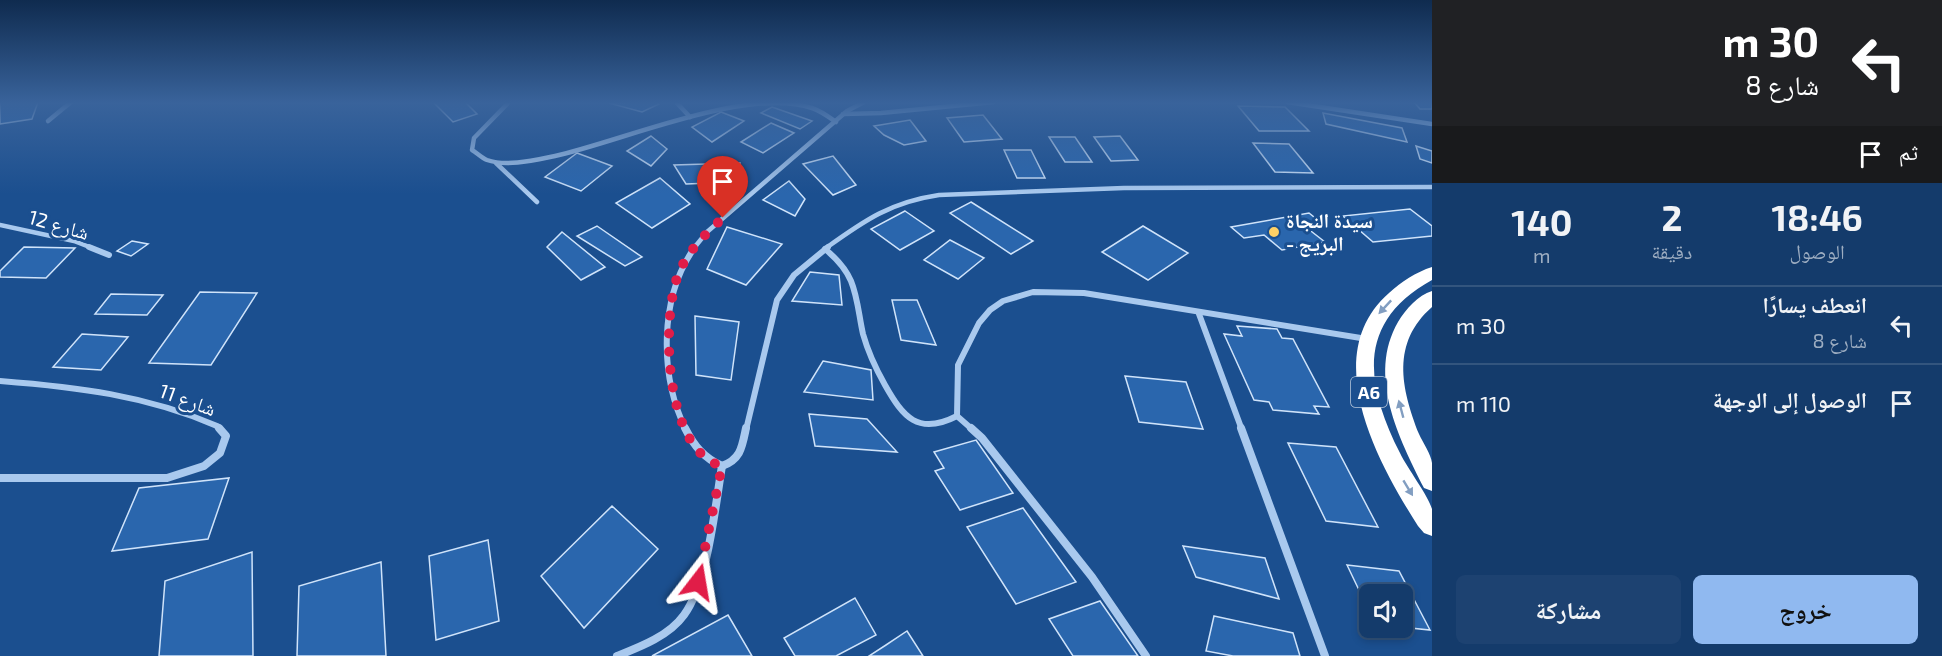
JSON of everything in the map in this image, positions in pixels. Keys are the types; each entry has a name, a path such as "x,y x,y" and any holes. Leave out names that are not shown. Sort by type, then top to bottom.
{"highway":[{"name":"A6","path":"1432,273 1403,290 1380,311 1368,339 1365,357 1374,418 1391,460 1432,526"},
{"name":"A6","path":"1430,474 1406,425 1393,371 1395,345 1402,326 1417,307 1432,297"}],"street":[{"path":"480,133 471,146 476,155 496,163 537,202"},
{"path":"496,163 546,159 640,133"},
{"path":"824,133 707,232 679,272 673,292 668,360 673,390 695,447 711,463 722,466 733,462 741,452 770,322 781,291 802,267 875,213 892,204 939,195 1217,186 1432,187"},
{"name":"شارع 12","path":"0,225 74,241 109,255"},
{"path":"825,249 834,255 852,278 867,347 899,410 907,418 926,424 944,422 957,416"},
{"path":"1146,656 1092,577 982,438 957,416 957,369 973,329 986,313 999,303 1030,291 1061,290 1199,314 1368,339"},
{"path":"1199,314 1325,656"},
{"name":"شارع 11","path":"0,381 72,387 126,396 180,410 217,426 226,436 220,453 204,466 167,478 0,478"},
{"path":"617,656 663,634 684,614 693,601 722,466"}],"building":[{"path":"699,133 726,133 712,142"},
{"path":"756,133 794,133 763,153 741,142"},
{"path":"881,133 920,133 926,141 904,145"},
{"path":"957,133 997,133 1002,139 964,142"},
{"path":"1365,133 1404,133 1407,142"},
{"path":"651,136 667,149 651,166 627,151"},
{"path":"1120,136 1138,160 1111,161 1094,137"},
{"path":"1049,137 1075,137 1092,162 1065,162"},
{"path":"1253,143 1289,144 1313,173 1275,172"},
{"path":"1416,146 1432,151 1432,163 1420,159"},
{"path":"1004,150 1031,150 1045,178 1017,178"},
{"path":"577,153 612,166 581,191 545,177"},
{"path":"833,156 856,185 833,195 803,164"},
{"path":"740,163 737,182 686,184 674,165"},
{"path":"660,178 690,204 652,228 616,203"},
{"path":"789,181 805,199 795,216 763,200"},
{"path":"971,202 1033,241 1011,254 950,213"},
{"path":"1410,209 1432,226 1432,236 1373,242 1343,216"},
{"path":"905,211 934,231 900,250 871,229"},
{"name":"سيدة النجاة - البريج","path":"1309,213 1324,225 1307,228 1325,242 1282,250 1264,235 1244,238 1231,227"},
{"path":"597,226 642,257 625,266 577,236"},
{"path":"1143,226 1188,253 1148,280 1102,252"},
{"path":"727,227 782,244 746,285 707,269"},
{"path":"562,232 605,267 581,280 547,247"},
{"path":"950,240 984,258 958,279 924,260"},
{"path":"132,241 148,244 131,256 117,251"},
{"path":"24,247 75,248 46,278 0,277 0,271"},
{"path":"810,272 839,275 842,305 792,301"},
{"path":"200,292 257,293 211,365 149,363"},
{"path":"111,294 163,295 147,315 95,314"},
{"path":"892,300 917,300 936,345 901,340"},
{"path":"695,316 739,322 731,380 696,375"},
{"path":"1237,326 1277,329 1282,338 1293,339 1329,407 1314,406 1319,414 1273,410 1269,402 1254,400 1224,334 1242,336"},
{"path":"82,334 128,337 101,370 53,367"},
{"path":"823,361 871,370 873,400 804,392"},
{"path":"1125,376 1186,382 1203,429 1139,422"},
{"path":"809,414 867,419 897,452 815,446"},
{"path":"976,440 1013,493 960,510 935,471 944,468 934,452"},
{"path":"1288,443 1336,447 1378,527 1326,521"},
{"path":"229,478 208,539 112,551 139,488"},
{"path":"612,506 658,549 584,628 541,576"},
{"path":"1023,508 1076,582 1016,604 967,527"},
{"path":"488,540 499,621 436,640 429,556"},
{"path":"1183,546 1265,558 1279,599 1196,577"},
{"path":"252,552 253,656 159,656 165,581"},
{"path":"381,562 386,656 297,656 299,586"},
{"path":"1347,565 1399,571 1406,584 1359,584 1359,590"},
{"path":"855,598 876,635 836,656 795,656 784,638"},
{"path":"1413,598 1430,630 1413,628"},
{"path":"1100,601 1138,656 1073,656 1049,619"},
{"path":"728,615 752,656 652,656"},
{"path":"1214,616 1293,633 1300,656 1233,656 1206,651"},
{"path":"907,631 923,656 869,656 886,645"}],"place":[{"name":"سيدة النجاة - البريج","path":"1274,232"}],"route":[{"path":"698,582 722,466 704,458 695,447 682,418 673,390 668,360 669,340 673,292 679,272 693,249 723,218"}]}
